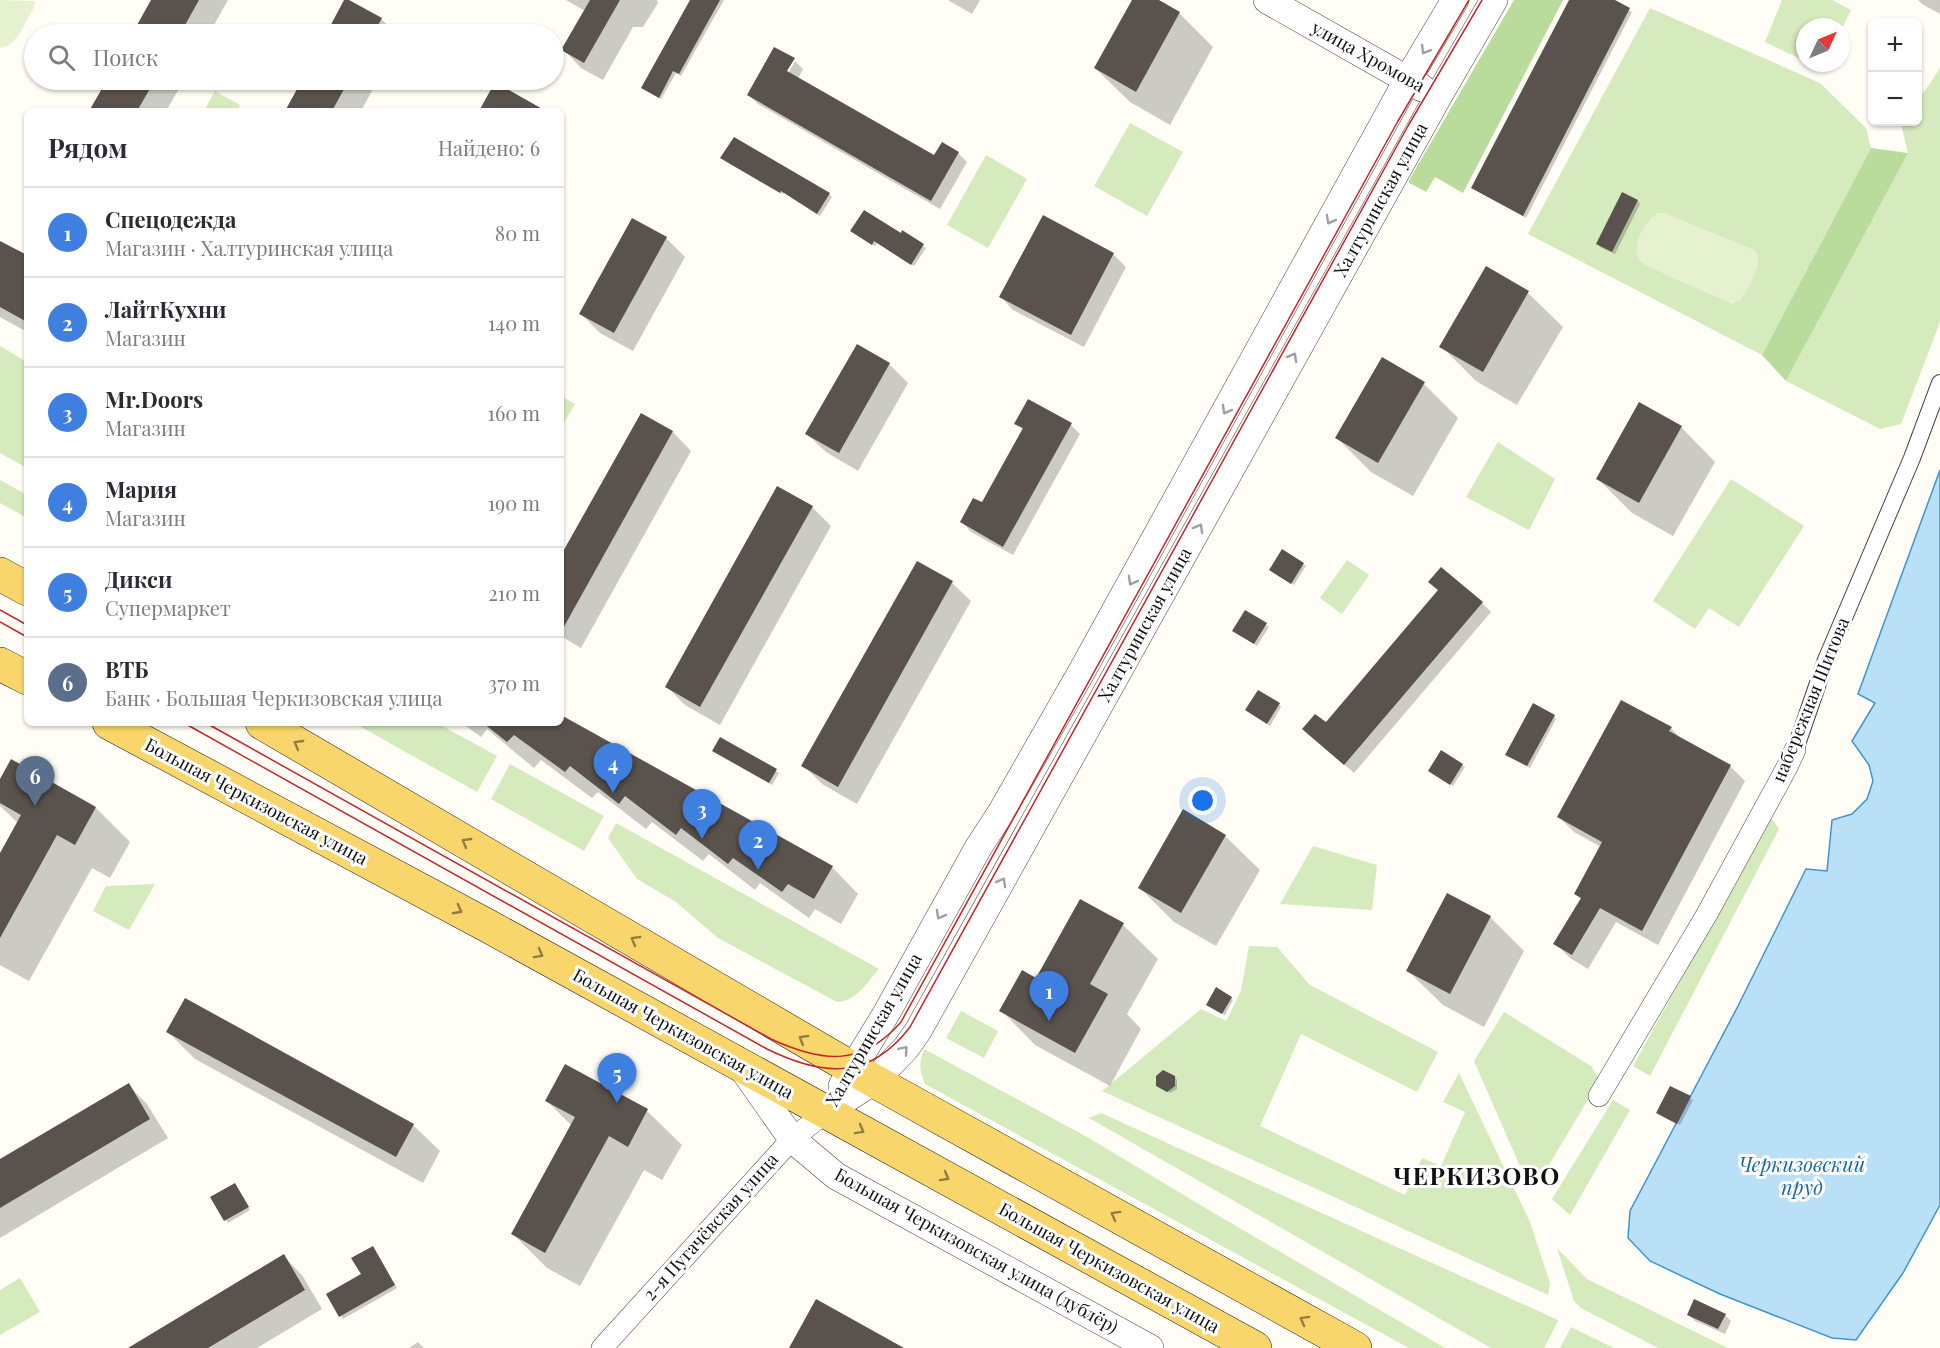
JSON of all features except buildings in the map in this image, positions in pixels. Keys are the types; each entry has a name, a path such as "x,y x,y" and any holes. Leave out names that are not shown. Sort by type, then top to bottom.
{"main road":[{"path":"0,574 24,587"},
{"path":"0,664 24,676"},
{"name":"Большая Черкизовская улица","path":"115,726 478,921 1255,1348"},
{"path":"267,726 863,1075 1355,1348"}],"street":[{"name":"улица Хромова","path":"1267,0 1438,97"},
{"name":"Халтуринская улица","path":"863,1075 899,990 978,848 1002,811 1086,663 1408,79 1455,0"},
{"name":"Халтуринская улица","path":"826,1112 863,1075 906,1048 918,1031 1494,0"},
{"name":"набережная Шитова","path":"1599,1096 1707,914 1795,750 1826,660 1912,458 1940,383"},
{"name":"Большая Черкизовская улица (дублёр)","path":"739,1064 792,1139 836,1176 1150,1348"},
{"name":"2-я Пугачёвская улица","path":"602,1348 792,1139 826,1112"}],"green space":[{"path":"0,0 35,1 34,7 16,38 6,47 0,48"},
{"path":"1514,0 1563,0 1463,193 1435,177 1426,192 1408,182"},
{"path":"1782,0 1832,0 1851,10 1847,18 1796,18 1796,57 1765,42"},
{"path":"1650,8 1820,83 1866,128 1871,148 1762,355 1528,234"},
{"path":"1940,68 1940,322 1901,424 1880,429 1786,381 1908,153 1901,126 1922,126 1922,94"},
{"path":"215,91 240,105 238,108 206,108"},
{"path":"1130,123 1183,152 1147,216 1094,186"},
{"path":"1871,148 1908,153 1786,381 1762,355"},
{"path":"986,155 1027,179 988,248 947,225"},
{"path":"1658,213 1665,213 1754,250 1758,261 1757,268 1741,300 1732,304 1647,266 1639,260 1638,240 1649,221"},
{"path":"0,346 24,360 24,466 0,453"},
{"path":"564,398 575,404 564,423"},
{"path":"1498,442 1555,479 1529,530 1466,497"},
{"path":"1731,479 1804,526 1739,627 1709,608 1695,629 1653,601"},
{"path":"0,480 24,493 24,516 0,503"},
{"path":"1347,560 1369,575 1342,614 1320,598"},
{"path":"359,726 442,726 497,756 477,792"},
{"path":"510,764 604,816 584,851 491,799"},
{"path":"1771,817 1779,829 1650,1076 1633,1066"},
{"path":"616,823 879,969 850,999 837,1002 718,938 676,902 637,879 608,838"},
{"path":"1313,846 1377,865 1372,910 1280,904"},
{"path":"155,884 129,930 93,911 106,886"},
{"path":"1249,946 1277,947 1310,985 1438,1052 1417,1092 1301,1034 1260,1126 1405,1195 1422,1158 1441,1166 1465,1112 1443,1102 1459,1073 1530,1222 1550,1283 1548,1295 1102,1091 1201,1009 1226,1021 1241,991"},
{"path":"961,1011 998,1031 984,1058 946,1038"},
{"path":"1504,1012 1591,1066 1600,1080 1547,1168 1526,1172 1519,1164 1474,1061"},
{"path":"924,1049 1089,1138 1445,1348 1409,1348 925,1084 920,1066"},
{"path":"1613,1100 1630,1110 1570,1215 1552,1199"},
{"path":"1101,1113 1558,1321 1544,1348 1491,1348 1089,1118"},
{"path":"1557,1248 1587,1279 1728,1348 1658,1348 1581,1308 1574,1301"},
{"path":"20,1278 40,1312 0,1335 0,1290"},
{"path":"1571,1327 1614,1348 1560,1348"}],"water":[{"name":"Черкизовский пруд","path":"1940,470 1940,1205 1903,1273 1856,1340 1832,1338 1720,1294 1650,1261 1628,1238 1630,1211 1738,1006 1806,869 1827,871 1832,820 1852,814 1867,799 1873,781 1869,765 1852,741 1875,703 1858,694"}],"tram line":[{"path":"211,726 771,1039 807,1053 824,1056 855,1054 871,1047 886,1037 901,1022 1398,121 1469,0"},
{"path":"189,726 767,1049 807,1065 826,1068 861,1065 878,1057 894,1045 910,1027 1408,126 1482,0"},
{"path":"0,610 24,623"},
{"path":"0,622 24,635"}],"place":[{"name":"Мария","path":"613,793"},
{"name":"ВТБ","path":"35,806"},
{"name":"Mr.Doors","path":"702,839"},
{"name":"ЛайтКухни","path":"758,870"},
{"name":"Спецодежда","path":"1049,1021"},
{"name":"Дикси","path":"617,1103"}],"district":[{"name":"ЧЕРКИЗОВО","path":"1477,1177"}]}
